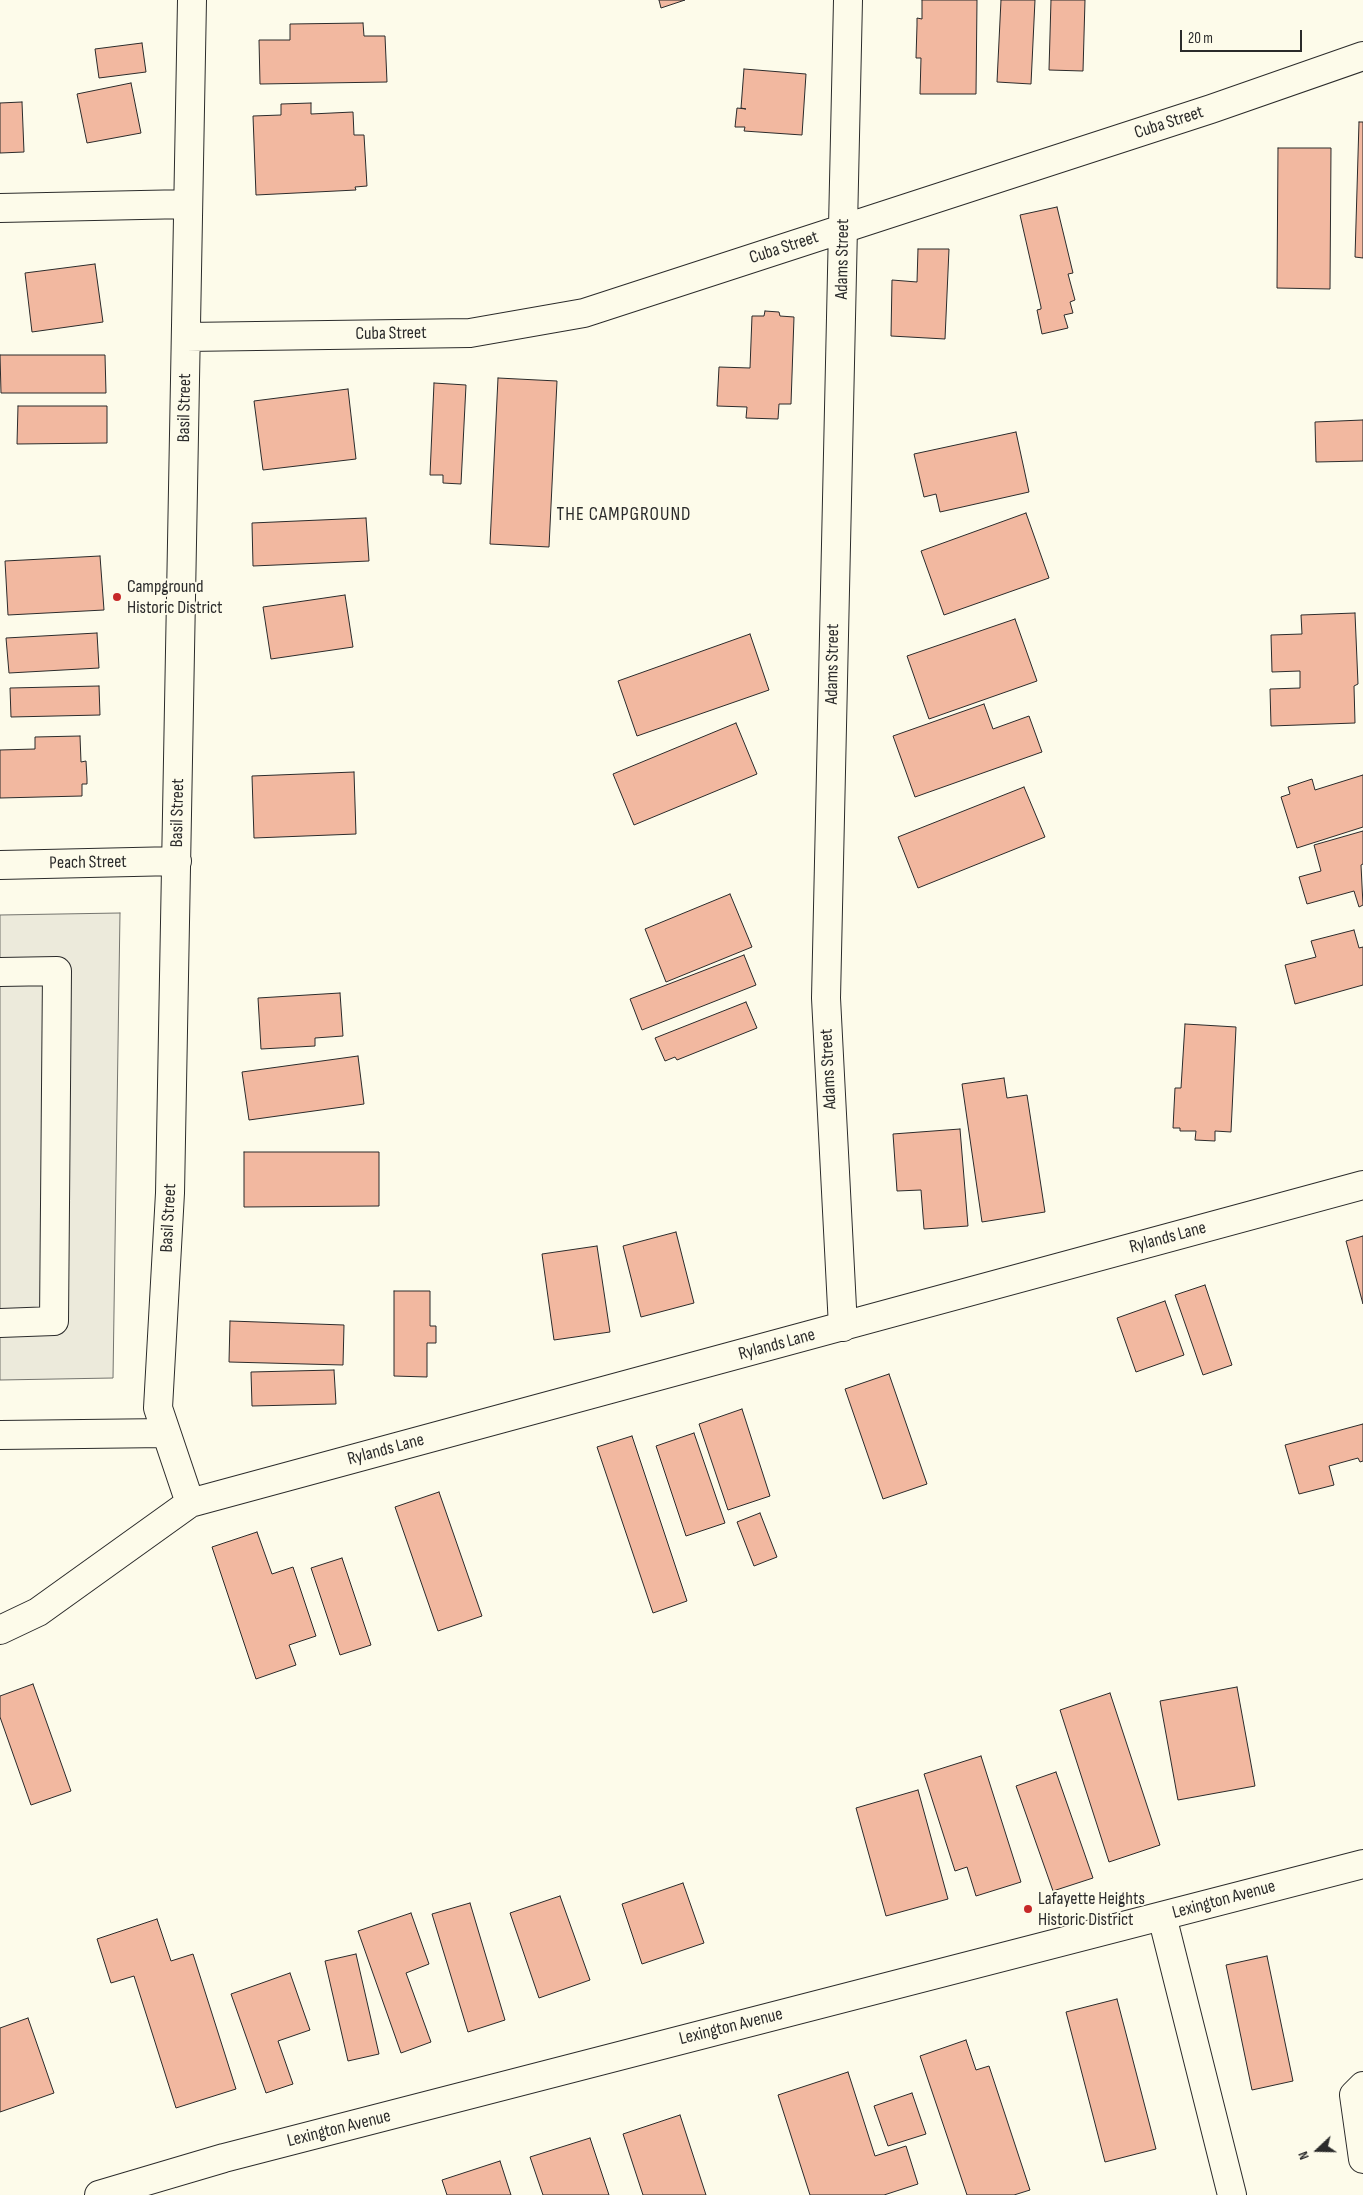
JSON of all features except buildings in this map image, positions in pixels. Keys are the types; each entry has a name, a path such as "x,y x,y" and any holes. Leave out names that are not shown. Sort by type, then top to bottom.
{"street":[{"name":"Basil Street","path":"190,1503 158,1408 170,1193 192,0"},
{"name":"Adams Street","path":"842,1327 826,998 848,0"},
{"name":"Cuba Street","path":"186,337 470,333 584,313 1211,109 1363,56"},
{"path":"0,208 188,204"},
{"name":"Peach Street","path":"0,865 177,861"},
{"path":"0,972 57,971 54,1321 0,1323"},
{"name":"Rylands Lane","path":"190,1503 1363,1185"},
{"path":"0,1435 166,1433"},
{"path":"0,1630 38,1612 190,1503"},
{"name":"Lexington Avenue","path":"99,2195 224,2158 1363,1864"},
{"path":"1162,1916 1232,2195"},
{"path":"1363,2086 1354,2095 1363,2159"}],"shaded area":[{"path":"120,913 113,1378 0,1380 0,915"}],"place":[{"name":"Campground Historic District","path":"117,597"},
{"name":"Lafayette Heights Historic District","path":"1028,1909"}],"district":[{"name":"THE CAMPGROUND","path":"624,515"}]}
